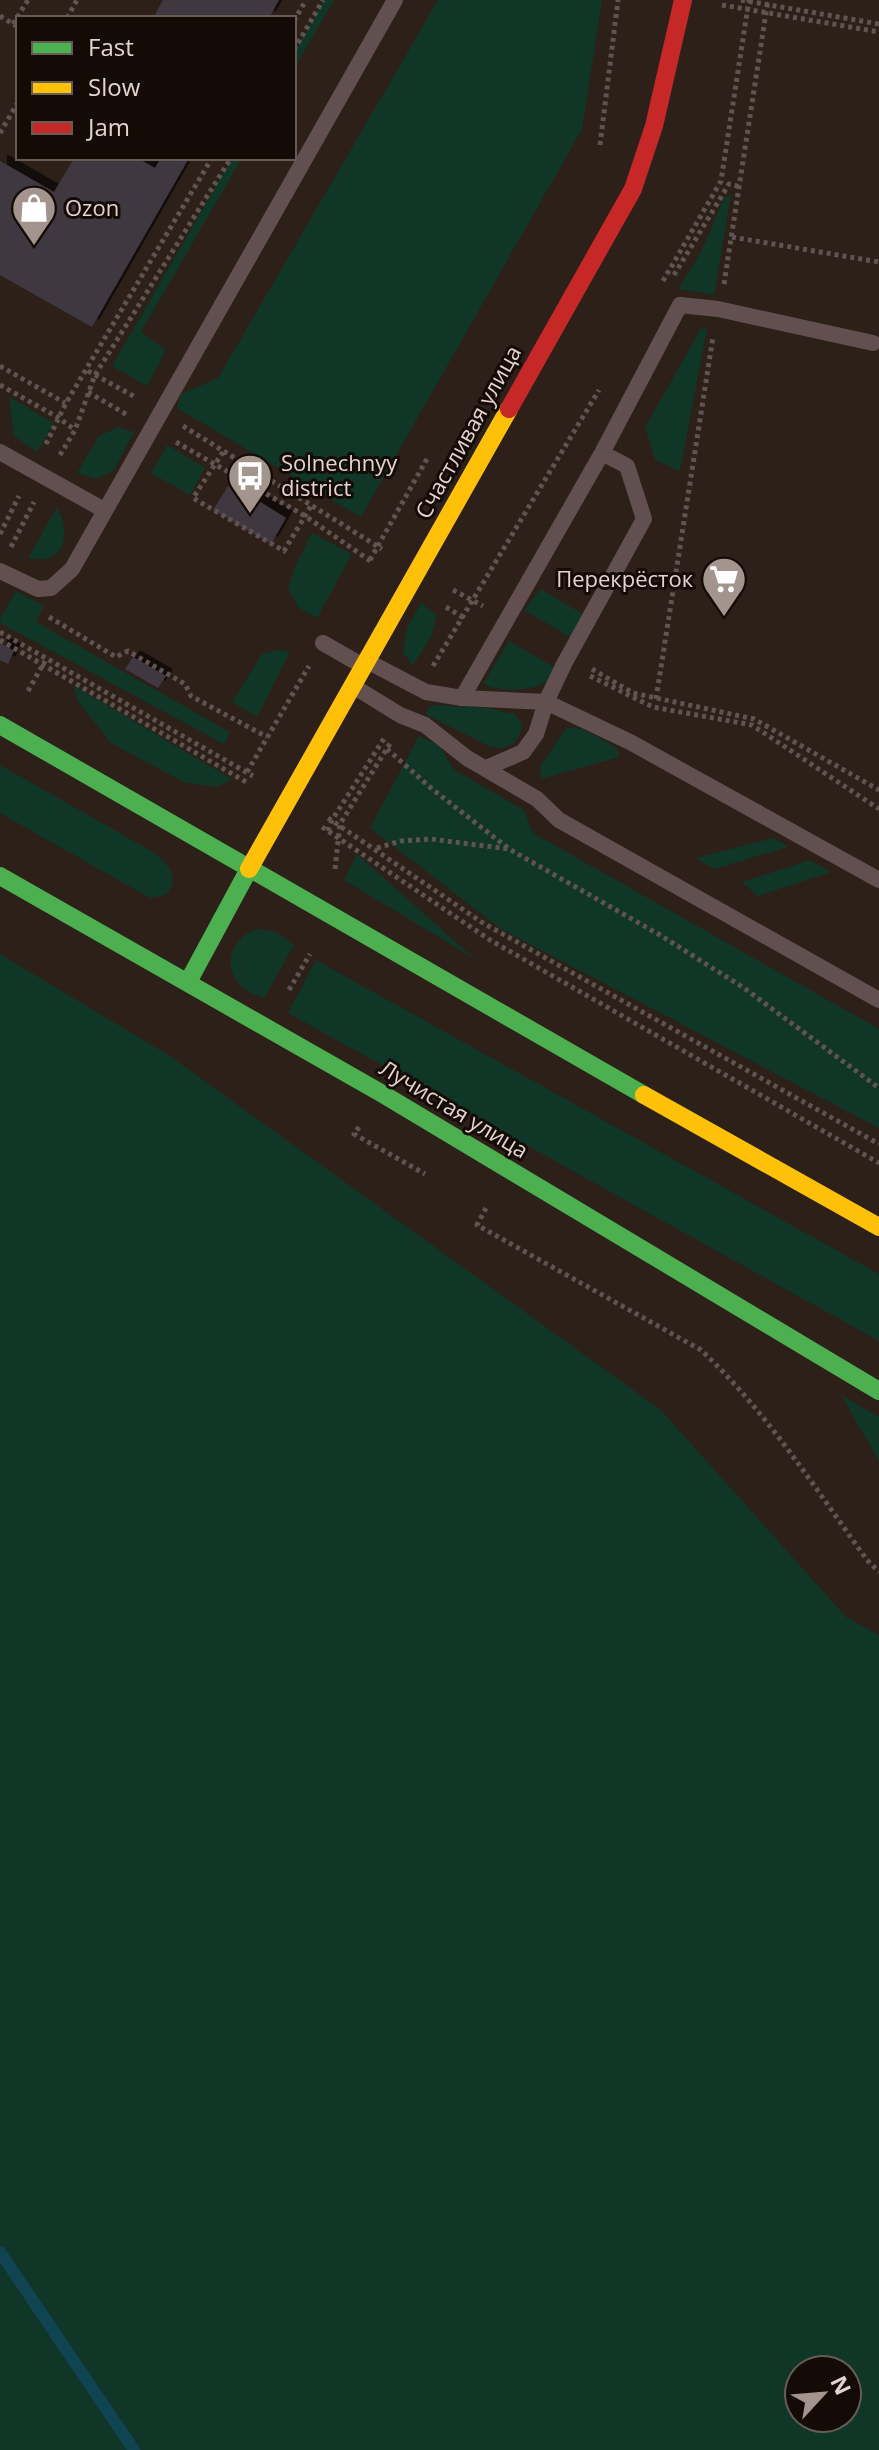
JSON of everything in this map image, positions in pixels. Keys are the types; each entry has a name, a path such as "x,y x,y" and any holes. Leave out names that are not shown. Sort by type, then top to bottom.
{"main road":[{"name":"Счастливая улица","path":"188,982 633,189 654,126 683,0"},
{"path":"0,725 879,1227"},
{"name":"Лучистая улица","path":"0,876 381,1093 879,1391"}],"lane":[{"path":"3,563 38,589 51,588 72,569 395,0"},
{"path":"462,698 602,453 680,305 718,309 873,343"},
{"path":"0,452 104,510"},
{"path":"486,768 523,752 536,734 546,702 644,519 627,466 602,453"},
{"path":"323,643 418,690 462,698 546,702 630,742 879,880"},
{"path":"352,686 400,715 425,725 467,758 537,799 559,820 879,1000"}],"path":[{"path":"296,18 306,0"},
{"path":"296,47 323,0"},
{"path":"598,158 618,0"},
{"path":"741,0 879,32"},
{"path":"657,291 721,181 749,1"},
{"path":"710,2 747,9 768,5 879,24"},
{"path":"656,699 768,5"},
{"path":"0,16 16,26"},
{"path":"0,133 16,105"},
{"path":"3,563 66,403 88,371 211,160"},
{"path":"0,534 39,474 75,430 95,375 230,160"},
{"path":"732,237 879,262"},
{"path":"0,366 66,403"},
{"path":"88,371 160,410 417,572 505,618"},
{"path":"0,385 75,430"},
{"path":"418,690 601,385"},
{"path":"370,561 433,449"},
{"path":"223,452 193,498 284,551 311,506"},
{"path":"51,588 49,618 116,657 128,651 185,684 191,696 267,737"},
{"path":"0,632 287,801 332,820 483,923 879,1144"},
{"path":"0,640 45,660 247,772 328,831 490,940 879,1163"},
{"path":"247,772 323,643"},
{"path":"570,655 633,693 754,719 879,790"},
{"path":"26,694 45,660"},
{"path":"328,831 332,820 400,715"},
{"path":"387,749 432,789 509,849 660,935 744,988 879,1088"},
{"path":"375,849 401,841 431,839 509,849"},
{"path":"266,1027 308,959 330,914"},
{"path":"362,1123 354,1134 434,1179"},
{"path":"473,1201 487,1208 477,1225 701,1350 762,1415 867,1560 879,1572"}],"green space":[{"path":"324,0 334,0 296,66 296,49"},
{"path":"438,0 602,0 582,129 361,517 177,408 181,394 218,378"},
{"path":"231,160 241,160 141,332 166,350 147,386 112,366"},
{"path":"731,194 714,295 678,289 701,252 724,198"},
{"path":"701,328 707,329 680,471 655,460 645,428"},
{"path":"9,397 54,423 37,452 14,436"},
{"path":"118,427 134,432 114,470 96,479 77,473 99,436"},
{"path":"167,445 205,468 190,495 151,473"},
{"path":"57,507 64,527 62,545 51,557 28,558"},
{"path":"312,533 352,554 317,618 299,608 288,589"},
{"path":"541,589 586,616 575,640 524,610"},
{"path":"16,591 44,606 36,622 230,732 224,744 0,623"},
{"path":"421,603 437,615 431,637 413,665 403,653 407,627"},
{"path":"509,641 556,668 549,680 535,687 516,690 483,684"},
{"path":"279,650 290,652 257,717 232,702 262,654"},
{"path":"73,685 233,780 216,787 183,782 111,743 79,703"},
{"path":"431,705 487,708 515,714 522,724 521,730 513,744 504,748 491,747 425,714"},
{"path":"566,728 580,728 618,748 619,757 541,779 540,767"},
{"path":"419,736 440,746 453,769 524,810 533,833 879,1029 879,1128 501,929 370,828"},
{"path":"0,765 153,852 171,871 172,882 166,895 150,898 0,813"},
{"path":"773,838 788,847 714,869 696,858"},
{"path":"357,854 475,959 344,880"},
{"path":"810,860 831,872 758,896 742,882"},
{"path":"257,929 276,932 294,945 264,998 241,986 235,978 231,961 241,938"},
{"path":"0,954 170,1056 661,1410 846,1617 879,1635 879,2450 0,2450"},
{"path":"316,960 879,1274 879,1341 288,1013"},
{"path":"841,1395 879,1417 879,1461"}],"building":[{"path":"163,0 279,0 270,16 154,16"},
{"path":"73,160 141,160 155,168 160,160 188,160 92,327 0,275 0,161 54,192"},
{"path":"230,483 286,518 271,544 213,510"},
{"path":"0,643 14,651 8,664 0,660"},
{"path":"133,657 166,676 158,688 125,669"}],"waterway":[{"path":"0,2252 134,2450"}],"traffic: fast":[{"path":"0,725 644,1095"},
{"path":"188,982 249,869"},
{"path":"0,876 381,1093 879,1391"}],"traffic: slow":[{"path":"249,869 509,409"},
{"path":"644,1095 879,1227"}],"traffic: jam":[{"path":"509,409 633,189 654,126 683,0"}],"place":[{"name":"Ozon","path":"34,247"},
{"name":"Solnechnyy district","path":"250,515"},
{"name":"Перекрёсток","path":"724,618"}]}
